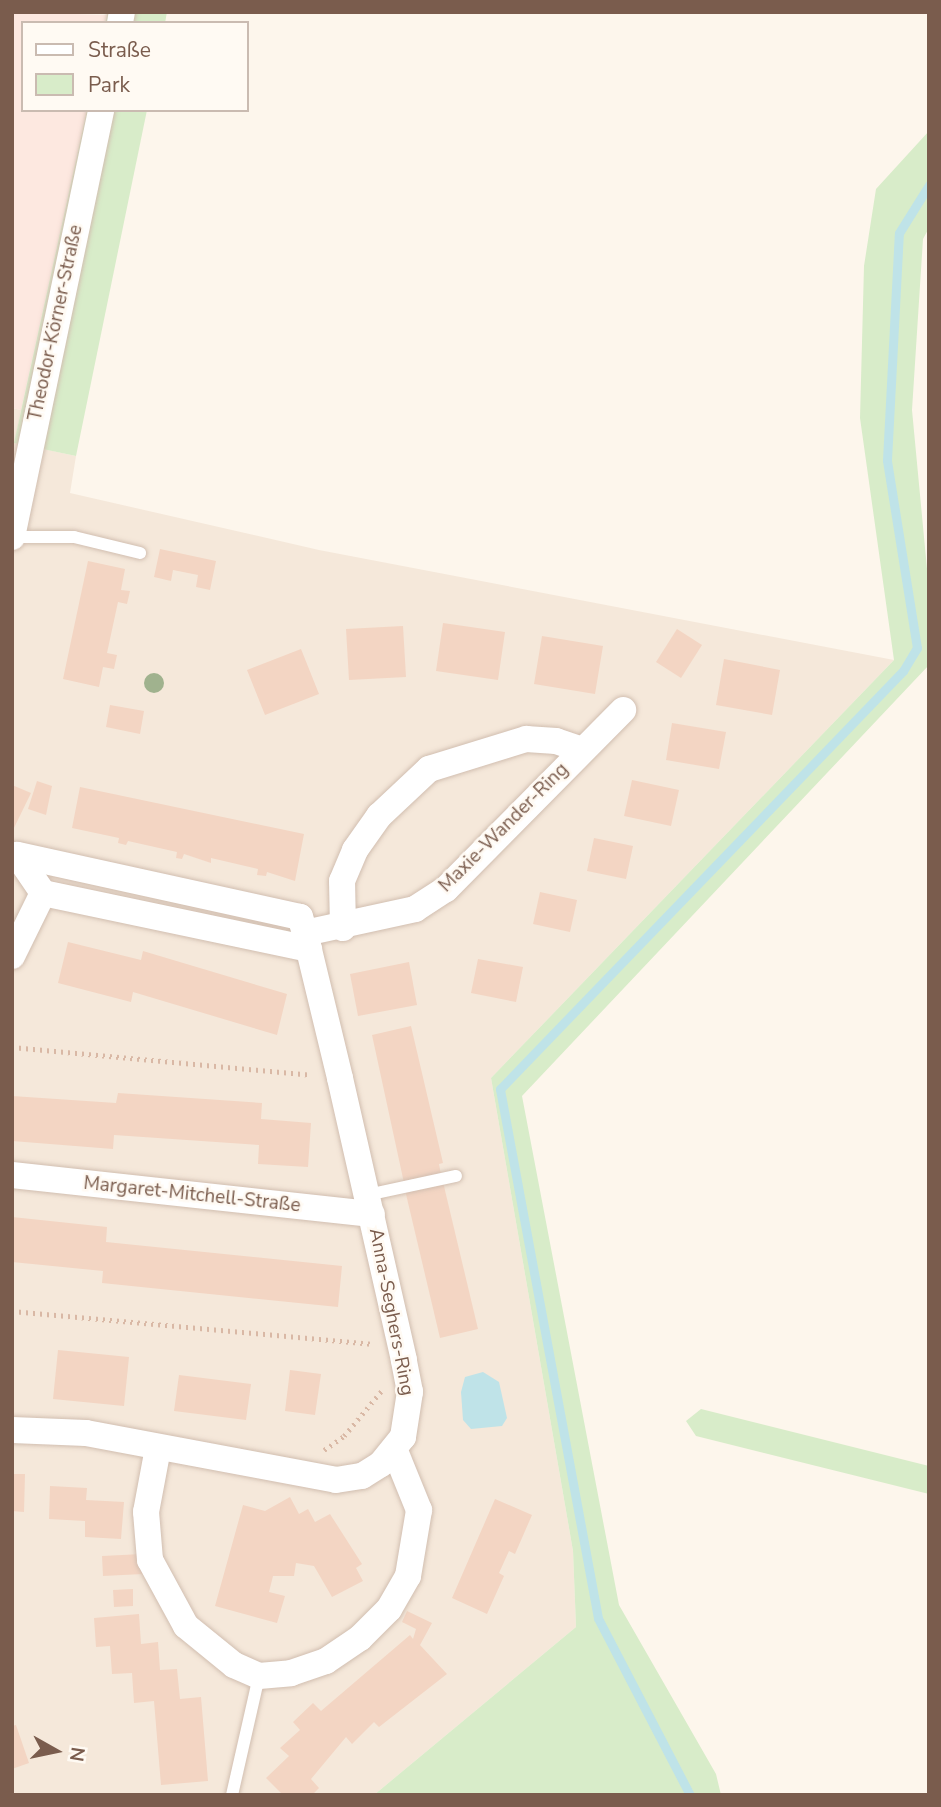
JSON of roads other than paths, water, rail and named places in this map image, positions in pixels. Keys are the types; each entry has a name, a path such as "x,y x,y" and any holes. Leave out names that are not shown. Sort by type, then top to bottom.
{"street":[{"name":"Theodor-Körner-Straße","path":"12,537 23,430 101,112"},
{"name":"Maxie-Wander-Ring","path":"307,941 343,928 415,909 446,889 623,710"},
{"name":"Maxie-Wander-Ring","path":"343,928 342,881 355,850 379,816 429,769 526,739 556,741 582,750"},
{"path":"17,855 300,917 307,941 43,893 17,855"},
{"path":"12,956 43,893"},
{"name":"Anna-Seghers-Ring","path":"12,1430 86,1433 336,1480 362,1476 394,1451 408,1419 403,1353 307,941"},
{"name":"Margaret-Mitchell-Straße","path":"12,1175 369,1205"},
{"path":"158,1448 146,1512 149,1560 186,1626 224,1658 259,1676 291,1673 326,1661 360,1638 389,1609 408,1576 419,1510 394,1451"}],"lane":[{"path":"12,537 74,537 140,553"},
{"path":"369,1205 456,1176"},
{"path":"232,1795 259,1676"}],"water":[{"path":"483,1372 499,1382 507,1418 502,1426 471,1429 463,1420 461,1392 465,1377"}],"waterway":[{"path":"690,1795 598,1618 500,1089 903,671 917,648 887,460 899,233 929,185"}]}
